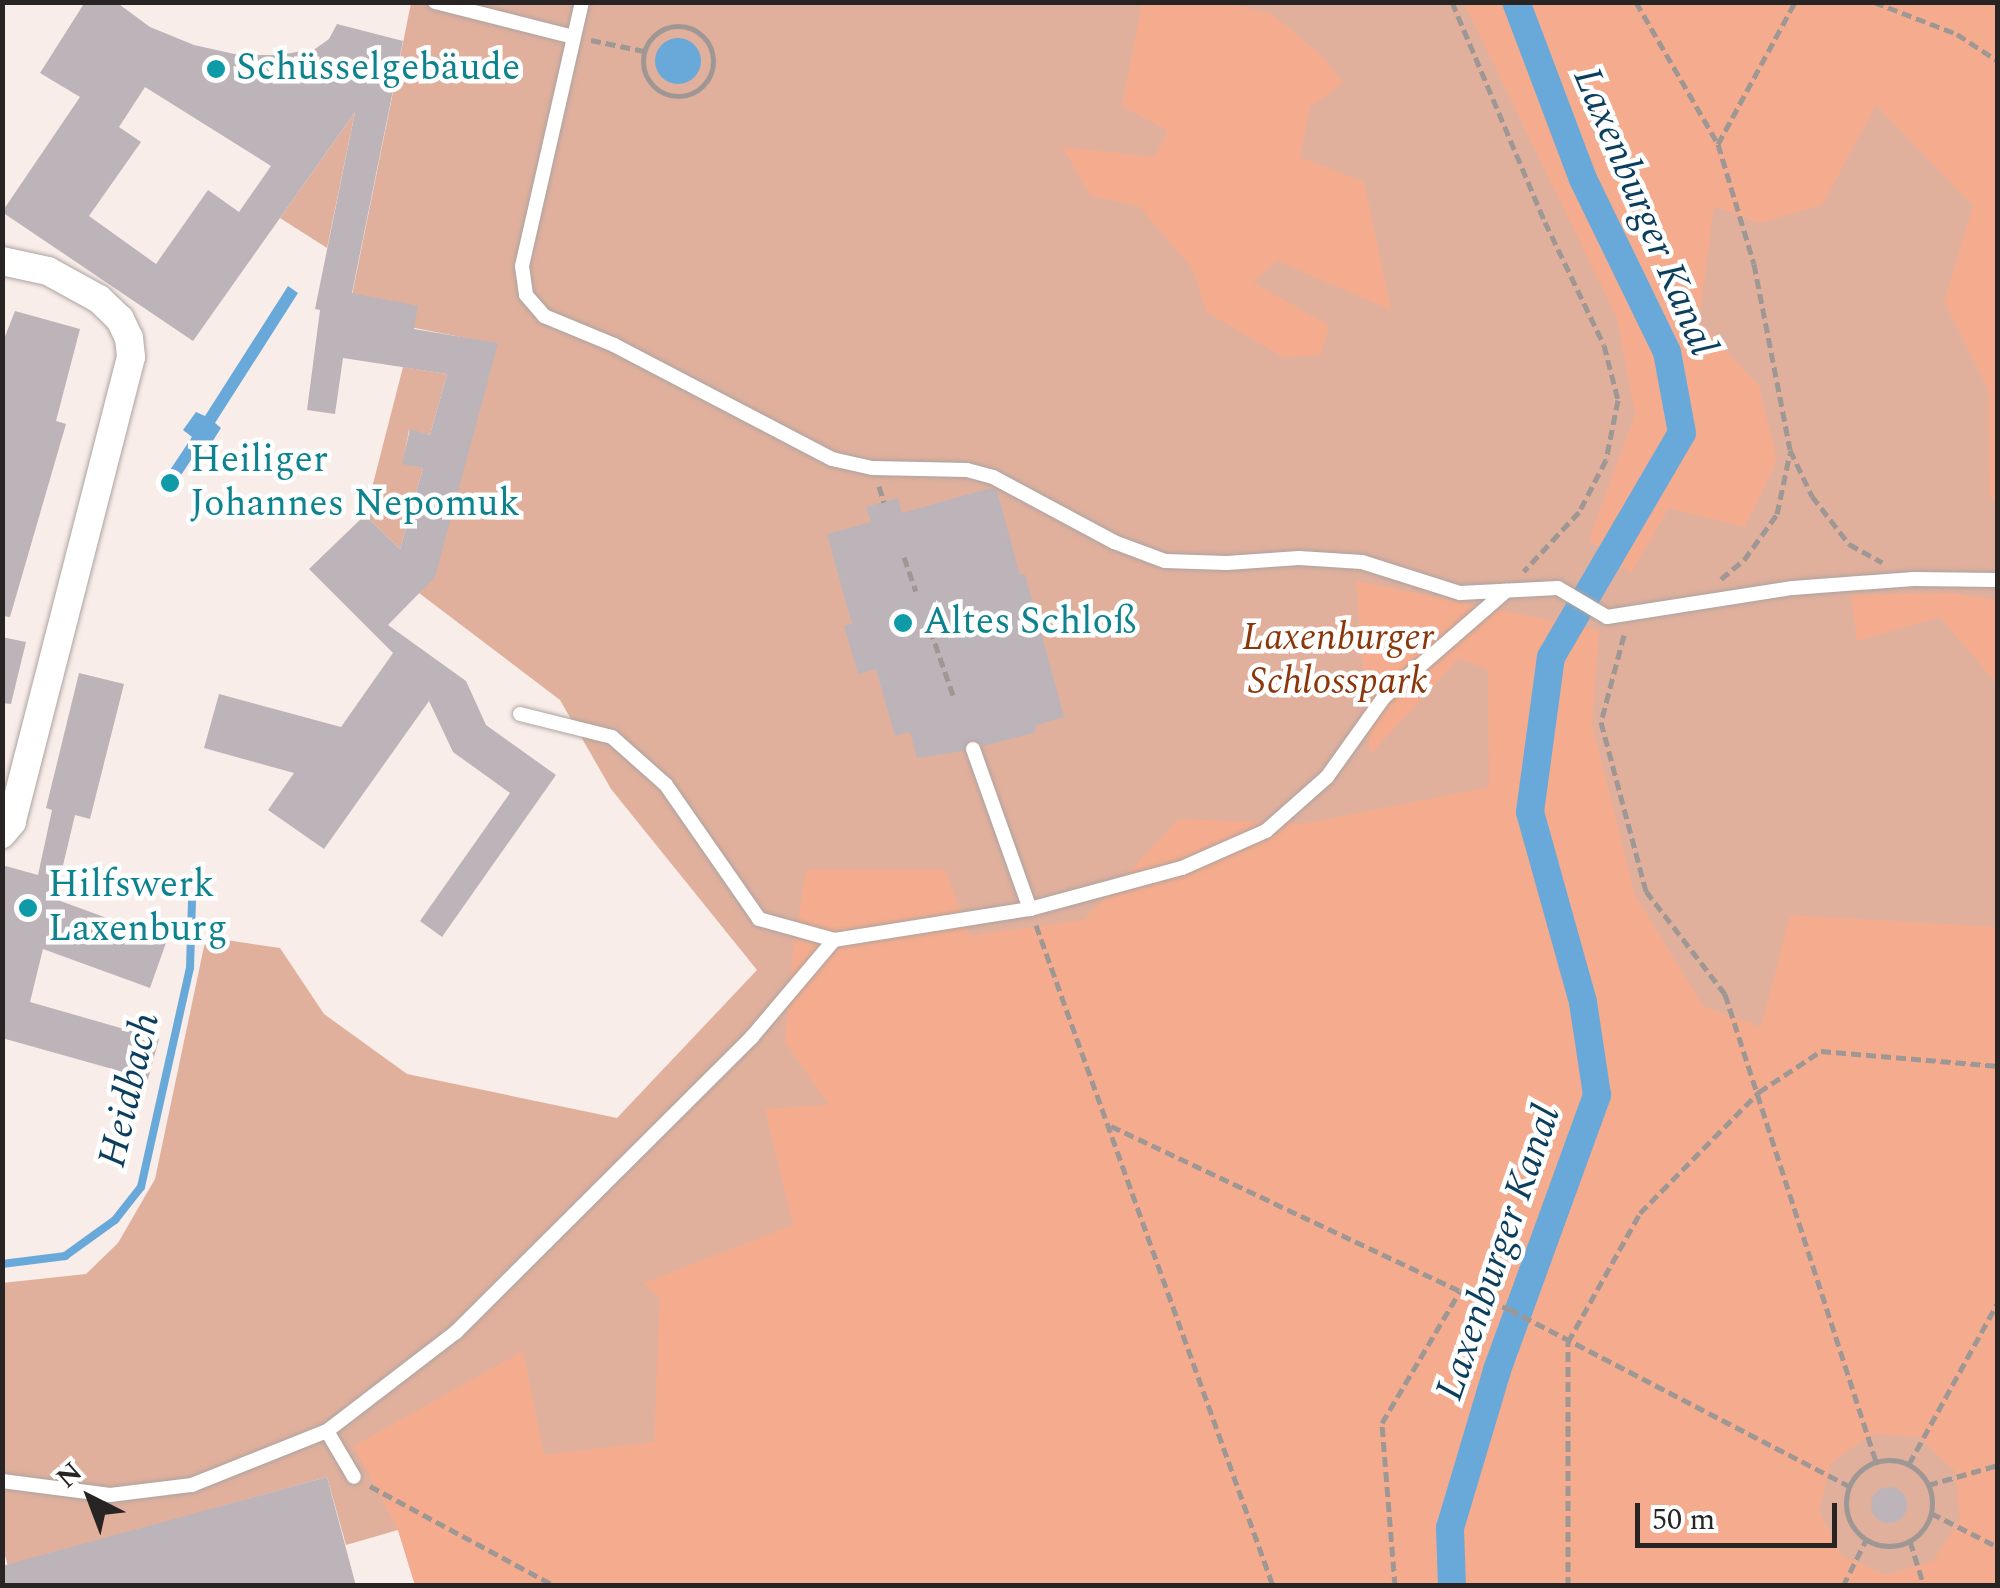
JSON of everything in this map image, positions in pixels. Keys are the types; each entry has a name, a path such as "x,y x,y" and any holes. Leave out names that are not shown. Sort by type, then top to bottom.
{"street":[{"path":"2,261 48,271 79,285 120,318 129,338 131,357 12,822 2,834"}],"lane":[{"path":"435,2 574,37"},
{"path":"582,2 522,266 526,296 544,316 614,344 832,459 872,468 967,470 994,477 1114,542 1165,561 1227,563 1299,558 1362,562 1460,593 1558,588 1607,616 1692,602 1914,579 1998,580"},
{"path":"520,714 612,736 666,785 758,919 834,940 1030,908 1182,868 1266,832 1327,776 1384,698 1446,639 1506,591"},
{"path":"973,749 1030,908"},
{"path":"2,1481 110,1496 192,1484 327,1431 456,1332 752,1037 834,940"},
{"path":"327,1431 354,1478"}],"path":[{"path":"1452,2 1538,206 1604,346 1618,400 1606,460 1579,512 1506,591"},
{"path":"1636,2 1718,144 1754,264 1790,450 1812,496 1849,544 1914,579"},
{"path":"1718,144 1794,2"},
{"path":"1874,2 1958,34 1998,61"},
{"path":"674,26 694,30 709,44 714,62 708,82 696,92 676,97 657,90 647,78 644,52 656,34 674,26"},
{"path":"574,37 644,52"},
{"path":"1692,602 1744,560 1778,514 1790,450"},
{"path":"904,557 916,591"},
{"path":"1630,613 1601,722 1646,891 1724,994 1759,1092 1876,1462"},
{"path":"930,629 954,698"},
{"path":"1030,908 1273,1586"},
{"path":"1568,1586 1568,1342 1640,1213 1759,1092 1821,1050 1998,1066"},
{"path":"1111,1126 1460,1291 1527,1318 1849,1486"},
{"path":"1395,1586 1382,1424 1460,1291"},
{"path":"1909,1464 1998,1302"},
{"path":"1876,1462 1909,1464 1928,1484 1932,1513 1922,1532 1910,1541 1882,1546 1866,1540 1854,1528 1846,1506 1849,1486 1858,1472 1876,1462"},
{"path":"1928,1484 1998,1465"},
{"path":"354,1478 555,1586"},
{"path":"1932,1513 1998,1547"},
{"path":"1843,1586 1866,1540"},
{"path":"1910,1541 1924,1586"}],"green space":[{"name":"Laxenburger Schlosspark","path":"411,3 1997,3 1997,1585 415,1585 398,1530 346,1545 327,1477 8,1566 2,1545 2,1283 86,1274 118,1243 155,1179 206,937 280,948 324,1014 407,1074 617,1118 757,970 611,789 560,700 419,593 497,344 348,315"},
{"path":"355,112 327,248 280,218"},
{"path":"403,367 447,374 430,435 409,430 403,463 423,468 400,549 365,515"}],"shaded area":[{"path":"1142,2 1227,3 1272,14 1322,56 1343,83 1310,107 1300,157 1364,182 1391,310 1277,261 1253,282 1329,326 1321,355 1283,357 1207,312 1192,268 1139,206 1091,196 1062,147 1155,157 1168,131 1122,106"},
{"path":"1464,3 1997,3 1997,504 1989,495 1988,389 1944,302 1973,206 1876,105 1822,205 1759,223 1714,206 1699,322 1759,386 1777,460 1745,527 1669,508 1631,573 1589,540 1635,414 1617,318"},
{"path":"1356,581 1599,630 1592,724 1635,895 1703,1006 1761,1027 1790,915 1997,927 1997,1585 415,1585 398,1530 354,1446 523,1351 544,1455 654,1442 660,1299 644,1283 793,1225 765,1109 829,1105 785,1042 793,951 806,870 945,870 970,936 1084,920 1179,819 1303,824 1489,787 1488,670 1459,658 1370,755","holes":["1871,1434 1919,1437 1955,1471 1960,1520 1933,1561 1886,1575 1841,1555 1819,1511 1831,1463"]},
{"path":"1950,593 1997,600 1997,684 1940,617 1857,641 1851,595"}],"water":[{"path":"678,38 694,45 701,61 694,77 678,84 662,77 655,61 662,45"},
{"path":"288,286 298,293 215,423 221,428 209,447 202,443 174,486 164,479 192,437 183,430 196,412 205,416"}],"building":[{"path":"85,2 116,2 150,27 194,45 239,55 279,55 315,49 329,39 337,24 403,41 352,293 418,306 414,329 498,343 435,577 388,625 466,681 486,725 556,775 442,937 420,921 510,793 453,752 429,701 324,849 268,810 294,773 204,748 219,694 341,727 393,653 309,569 365,515 400,549 423,468 402,464 410,429 430,435 447,374 343,358 335,414 307,410 320,310 315,309 355,112 193,341 2,212 80,97 40,73","holes":["145,87 271,166 239,212 208,190 156,264 89,216 141,142 119,127"]},
{"path":"15,311 80,329 56,421 66,424 10,617 2,616 2,344"},
{"name":"Altes Schloß","path":"991,488 997,491 1020,575 1025,574 1064,717 1037,725 1034,733 983,746 970,739 963,751 917,758 910,732 895,736 876,669 858,674 844,626 852,624 827,534 871,522 866,507 898,498 902,513"},
{"path":"2,637 26,642 11,704 2,703"},
{"path":"79,673 124,684 90,819 75,815 55,899 167,940 150,988 43,949 30,1002 159,1039 148,1079 2,1038 2,865 38,875 52,810 46,808"},
{"path":"327,1477 356,1586 2,1586 2,1566"},
{"path":"1889,1487 1902,1492 1907,1505 1902,1518 1889,1523 1876,1518 1871,1505 1876,1492"}],"waterway":[{"name":"Laxenburger Kanal","path":"1452,1586 1450,1528 1497,1370 1597,1095 1583,1002 1530,812 1551,657 1682,433 1667,352 1583,179 1516,2"},
{"name":"Heidbach","path":"2,1264 65,1256 115,1220 141,1187 190,968 192,902"}],"place":[{"name":"Schüsselgebäude","path":"216,69"},
{"name":"Heiliger Johannes Nepomuk","path":"170,483"},
{"name":"Altes Schloß","path":"903,623"},
{"name":"Hilfswerk Laxenburg","path":"28,908"}]}
